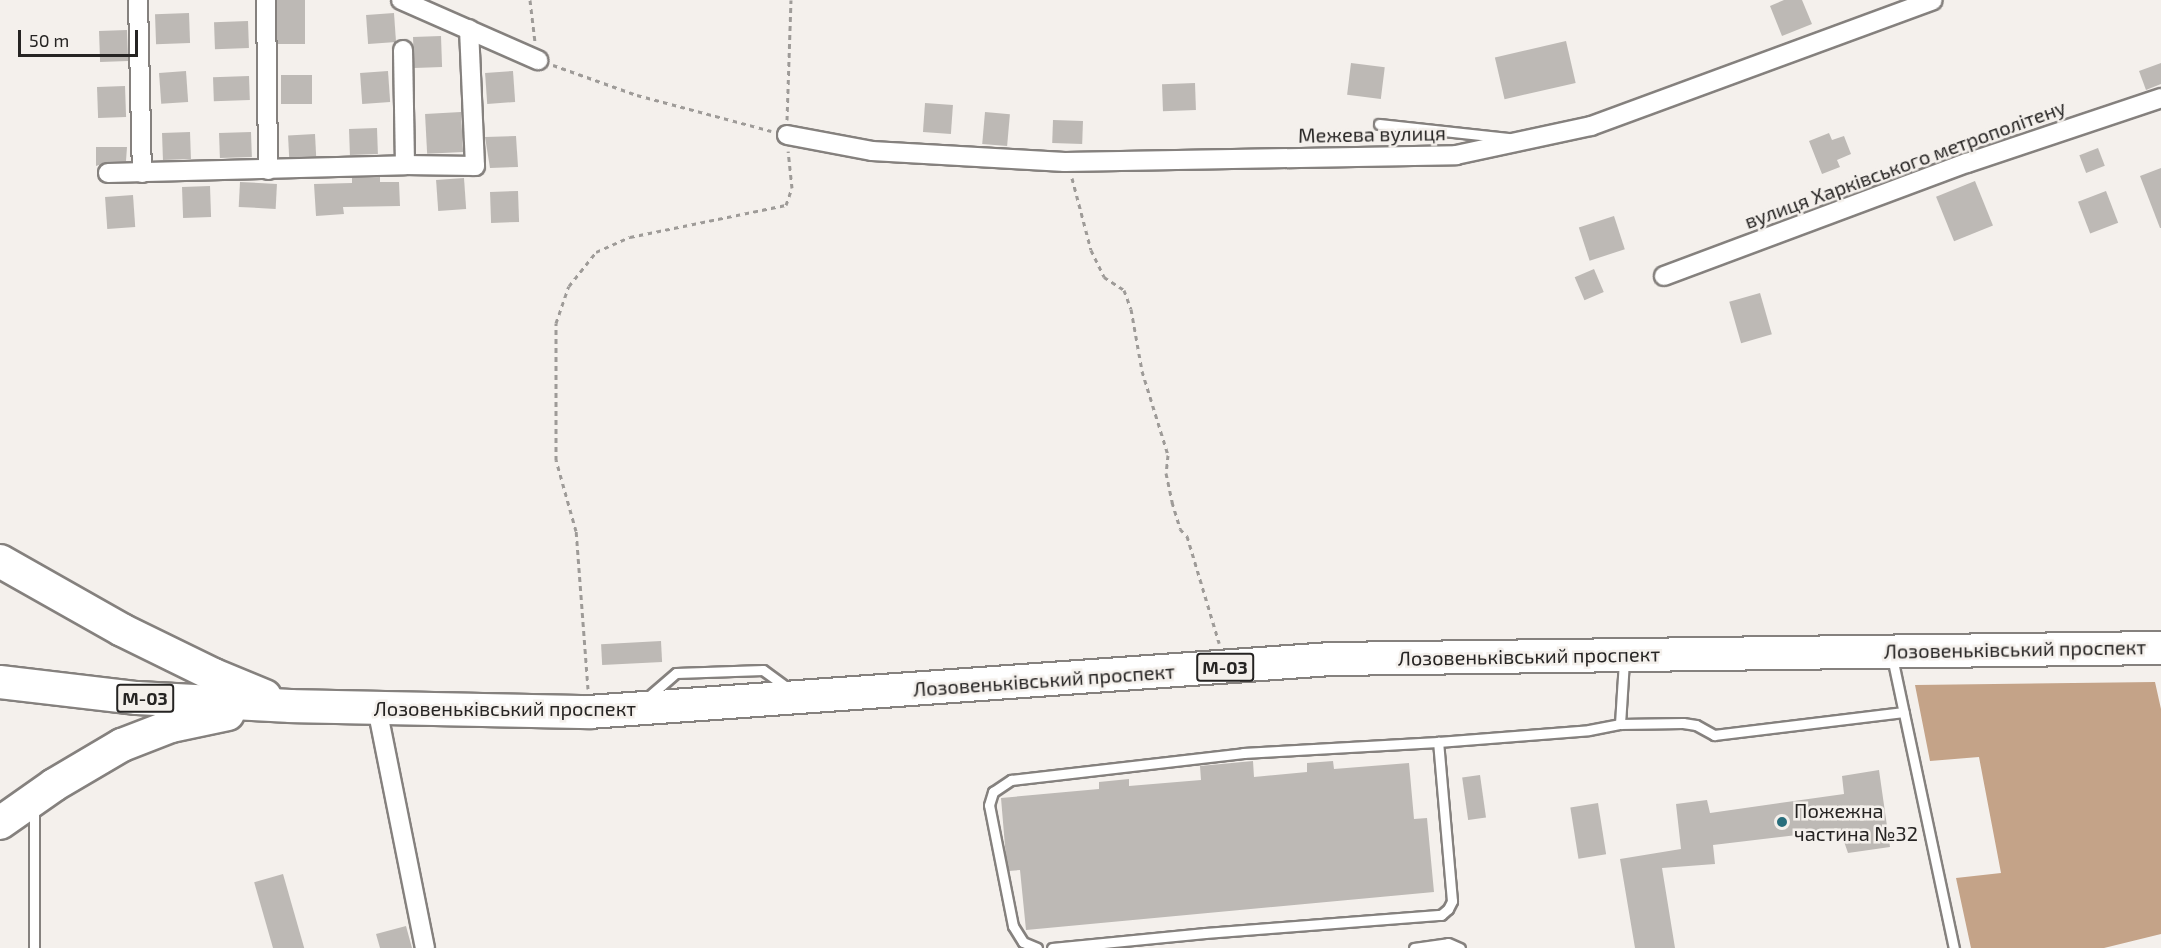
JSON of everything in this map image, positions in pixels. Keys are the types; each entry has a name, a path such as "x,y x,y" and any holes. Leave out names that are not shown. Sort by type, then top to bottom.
{"highway":[{"path":"0,561 57,595 162,651 234,684 291,706"},
{"name":"Лозовеньківський проспект","path":"0,682 136,698 291,706 589,712 1331,659 2161,648"},
{"path":"0,823 102,756 156,730 200,718 291,706"}],"street":[{"path":"138,0 142,173"},
{"path":"266,0 268,170"},
{"path":"400,0 538,60"},
{"name":"Межева вулиця","path":"787,135 872,151 1065,162 1456,155 1591,126 1933,0"},
{"path":"108,173 405,165 475,166 469,29"},
{"path":"403,50 405,165"},
{"name":"вулиця Харківського метрополітену","path":"1664,276 1966,163 2161,98"},
{"path":"377,708 425,948"}],"lane":[{"path":"1379,124 1520,140"},
{"path":"1891,650 1954,948"},
{"path":"1620,724 1624,654"},
{"path":"1037,948 1023,942 1013,926 988,805 993,792 1004,782 1243,753 1438,742 1589,730 1620,724 1683,723 1696,725 1714,735 1904,712"},
{"path":"1052,948 1205,933 1441,915 1452,901 1438,742"},
{"path":"34,800 34,948"},
{"path":"1414,948 1448,943 1460,948"}],"path":[{"path":"530,0 538,60 637,95 787,135"},
{"path":"589,712 576,531 556,460 556,323 569,286 596,252 630,237 786,205 792,188 787,135 791,0"},
{"path":"1065,162 1075,184 1091,250 1104,277 1124,290 1131,309 1142,371 1168,454 1166,473 1172,502 1180,529 1188,536 1204,596 1230,666"}],"shaded area":[{"path":"2155,682 2161,709 2161,934 2104,948 1971,948 1956,878 2001,873 1979,757 1930,761 1915,685"}],"building":[{"path":"277,0 305,0 305,44 277,44"},
{"path":"1784,0 1802,0 1812,24 1782,36 1770,6"},
{"path":"189,13 190,43 156,44 155,14"},
{"path":"394,13 396,42 368,44 366,15"},
{"path":"248,21 249,48 215,49 214,22"},
{"path":"127,30 128,61 100,62 99,31"},
{"path":"441,36 442,67 414,68 413,37"},
{"path":"1566,41 1576,83 1505,99 1495,57"},
{"path":"1351,63 1385,67 1381,99 1347,95"},
{"path":"2161,63 2161,84 2146,90 2139,71"},
{"path":"186,71 188,102 161,104 159,73"},
{"path":"388,71 390,102 362,104 360,73"},
{"path":"513,71 515,102 487,104 485,73"},
{"path":"281,75 312,75 312,104 281,104"},
{"path":"249,76 250,100 214,101 213,77"},
{"path":"1195,83 1196,110 1163,111 1162,84"},
{"path":"125,86 126,117 98,118 97,87"},
{"path":"925,103 953,105 951,134 923,132"},
{"path":"461,112 463,152 427,154 425,114"},
{"path":"985,112 1010,114 1007,146 982,144"},
{"path":"1053,120 1083,121 1082,144 1052,143"},
{"path":"377,128 378,154 350,155 349,129"},
{"path":"190,132 191,159 163,160 162,133"},
{"path":"251,132 252,157 220,158 219,133"},
{"path":"1829,133 1832,140 1844,136 1851,154 1837,160 1840,167 1822,174 1809,141"},
{"path":"315,134 316,156 289,157 288,135"},
{"path":"516,136 518,167 490,168 485,137"},
{"path":"96,147 127,147 126,161 108,162 96,166"},
{"path":"2098,148 2105,166 2086,173 2079,155"},
{"path":"2161,168 2161,228 2160,228 2140,176"},
{"path":"380,177 380,182 399,182 400,206 343,207 344,214 316,216 314,184 352,183 352,178"},
{"path":"464,178 466,209 438,211 436,180"},
{"path":"1975,181 1993,226 1954,241 1936,197"},
{"path":"240,182 277,184 276,209 239,207"},
{"path":"210,186 211,217 183,218 182,187"},
{"path":"518,191 519,222 491,223 490,192"},
{"path":"2106,191 2118,223 2090,233 2078,202"},
{"path":"133,195 135,227 107,229 105,197"},
{"path":"1614,216 1625,249 1590,261 1579,227"},
{"path":"1594,269 1604,292 1584,300 1575,277"},
{"path":"1760,293 1772,334 1741,343 1729,302"},
{"path":"661,641 662,662 602,665 601,644"},
{"path":"1253,761 1254,777 1307,772 1307,763 1333,761 1334,769 1409,763 1414,819 1427,818 1434,892 1026,930 1020,870 1009,871 1006,858 1001,798 1099,789 1099,782 1129,779 1129,786 1201,780 1200,766"},
{"name":"Пожежна частина №32","path":"1879,770 1890,847 1848,853 1840,830 1713,845 1715,864 1662,868 1675,948 1635,948 1620,859 1681,849 1676,804 1707,800 1710,813 1844,794 1842,776"},
{"path":"1480,775 1486,818 1468,820 1462,778"},
{"path":"1598,803 1606,854 1578,859 1570,807"},
{"path":"283,874 304,948 273,948 254,882"},
{"path":"406,926 412,948 380,948 376,934"}],"place":[{"name":"Пожежна частина №32","path":"1782,822"}]}
